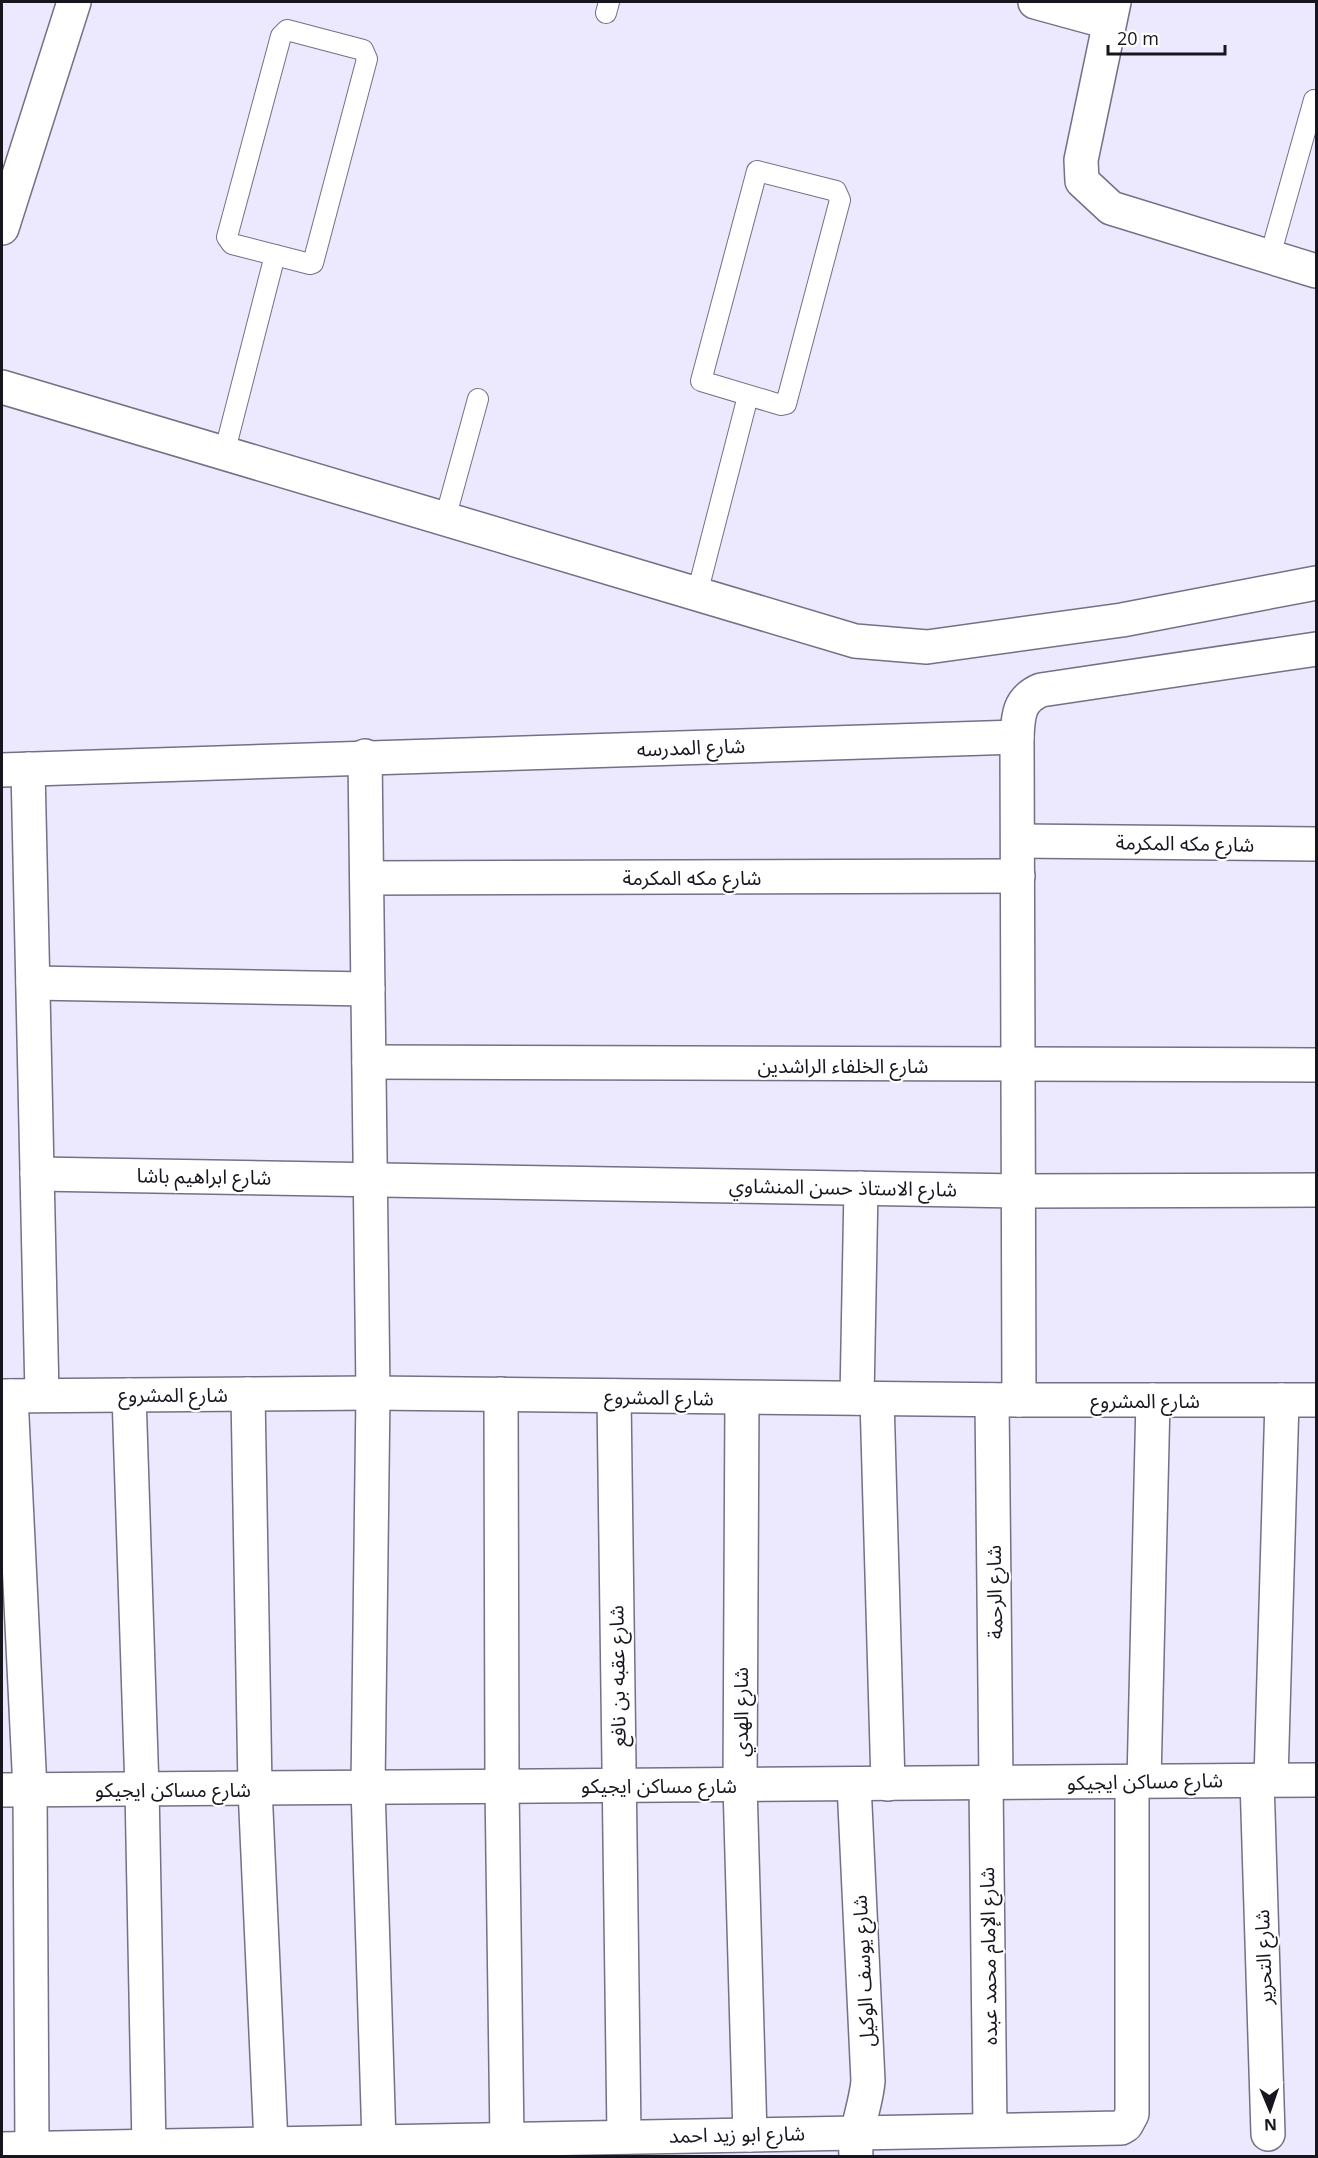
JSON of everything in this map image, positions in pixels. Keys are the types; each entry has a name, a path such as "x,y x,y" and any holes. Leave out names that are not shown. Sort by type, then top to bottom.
{"street":[{"path":"2,228 74,2"},
{"path":"1035,2 1111,12 1081,160 1082,181 1111,208 1317,271"},
{"path":"2,387 855,641 927,647 1122,620 1317,583"},
{"name":"شارع الرحمة","path":"991,1783 1006,1400 1019,1191 1017,737 1020,708 1024,700 1041,690 1317,649"},
{"name":"شارع المدرسه","path":"15,769 365,756 1017,737"},
{"path":"365,756 373,1393 368,1787 380,2142"},
{"path":"15,769 33,983 37,1174 18,1395 17,2149"},
{"name":"شارع مكه المكرمة","path":"1018,842 1317,844"},
{"name":"شارع مكه المكرمة","path":"367,878 1018,876"},
{"path":"33,983 368,989"},
{"name":"شارع الخلفاء الراشدين","path":"369,1062 1317,1065"},
{"name":"شارع ابراهيم باشا","path":"37,1174 370,1179"},
{"name":"شارع الاستاذ حسن المنشاوي","path":"370,1179 1019,1191 1317,1190"},
{"path":"861,1188 867,1399 888,1784"},
{"name":"شارع المشروع","path":"18,1395 373,1393 867,1399 1317,1400"},
{"path":"248,1394 255,1788 271,2144"},
{"path":"501,1394 502,1786 507,2140"},
{"path":"129,1395 142,1789 149,2147"},
{"name":"شارع عقبه بن نافع","path":"614,1396 624,2135"},
{"name":"شارع الهدي","path":"742,1398 740,1785 750,2135"},
{"name":"شارع ابو زيد احمد","path":"17,2149 507,2140 624,2135 750,2135 856,2144 990,2130 1121,2128 1130,2120 1138,1781 1153,1400"},
{"name":"شارع التحرير","path":"1268,2134 1264,1780 1282,1400"},
{"name":"شارع مساكن ايجيكو","path":"16,1790 1317,1780"},
{"name":"شارع الإمام محمد عبده","path":"990,2130 991,1783"},
{"name":"شارع يوسف الوكيل","path":"854,1784 868,2062 866,2100 856,2144"}],"lane":[{"path":"287,30 363,50 367,59 313,262 308,264 275,255 232,244 227,237 281,36 287,30"},
{"path":"1270,256 1314,100"},
{"path":"760,171 836,191 840,200 786,404 781,405 748,396 703,384 700,377 754,177 760,171"},
{"path":"224,454 275,255"},
{"path":"697,594 748,396"},
{"path":"444,519 478,399"}]}
